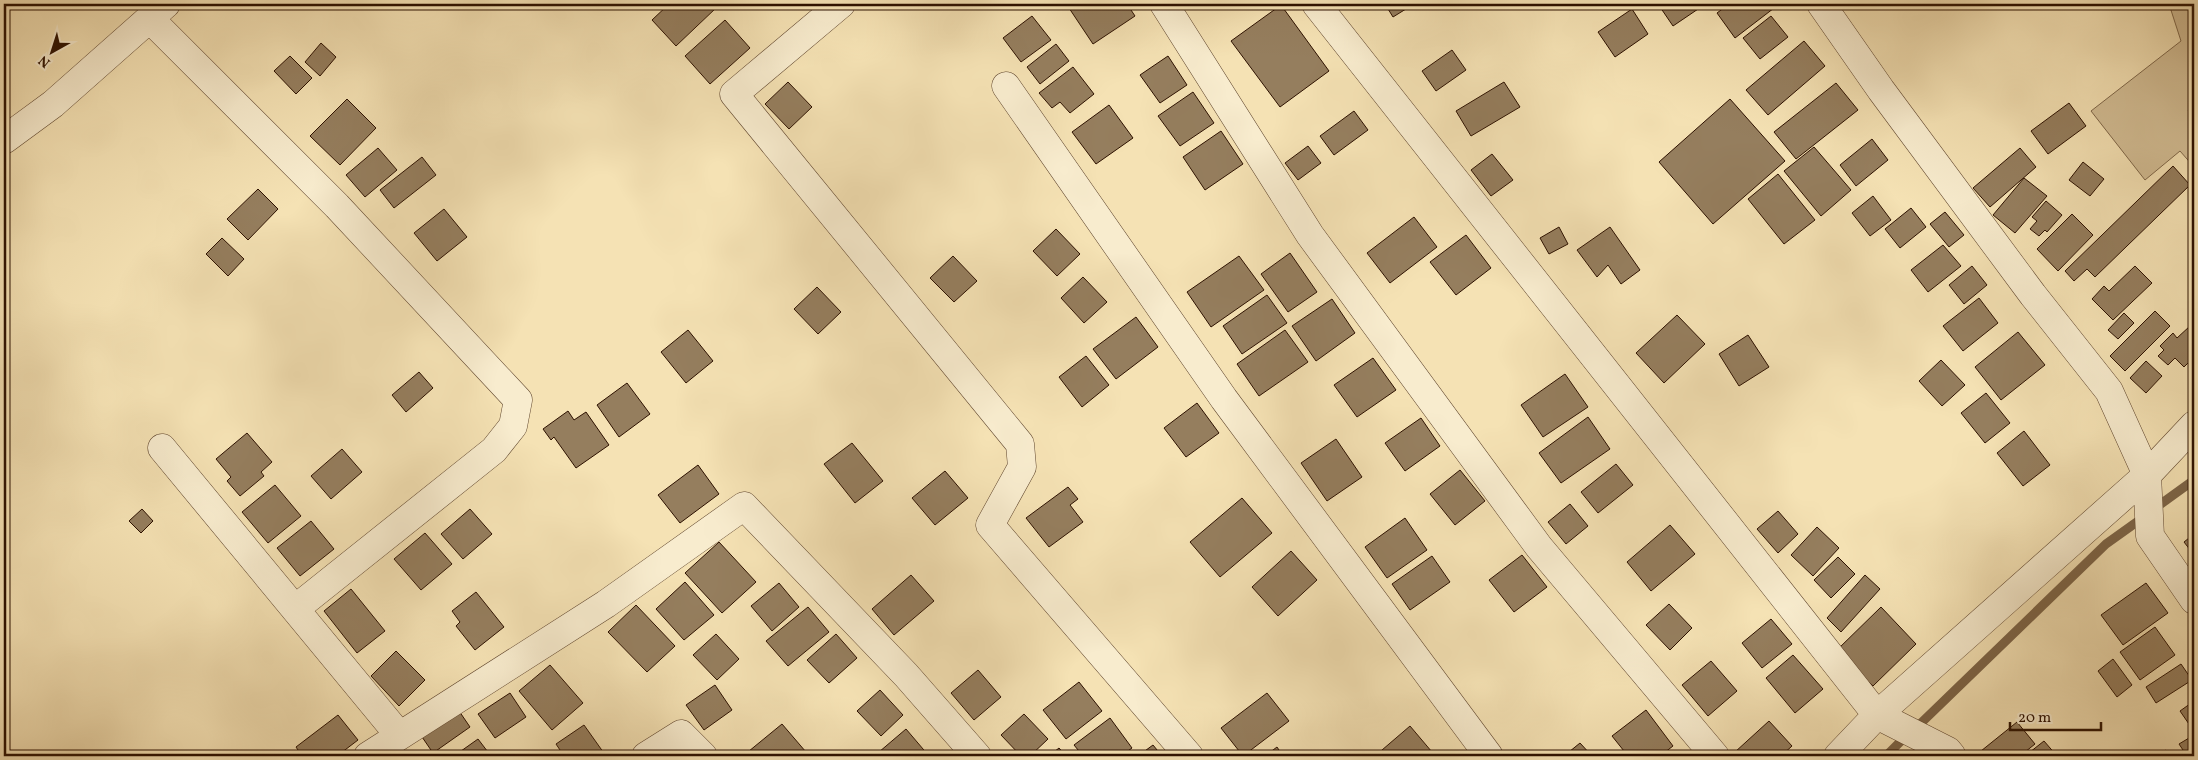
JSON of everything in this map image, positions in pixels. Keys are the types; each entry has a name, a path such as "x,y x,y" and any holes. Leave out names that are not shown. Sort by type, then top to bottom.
{"street":[{"path":"841,4 734,94 1020,444 1022,467 990,525 1189,756"},
{"path":"1164,4 1310,235 1521,523 1539,547 1715,756"},
{"path":"1316,4 1877,716 1948,751 1952,756"},
{"path":"1821,4 1881,90 2027,287 2109,391 2147,475 2150,536 2194,600"},
{"path":"4,140 53,104 158,11 518,400 513,426 494,450 295,609"},
{"path":"1006,86 1224,399 1489,756"},
{"path":"1838,756 1877,716 2147,475 2194,425"},
{"path":"162,448 399,735"},
{"path":"368,756 606,604 744,506 906,675 977,756"},
{"path":"646,756 681,734 703,756"}],"shaded area":[{"path":"2169,4 2194,4 2194,167 2180,151 2145,180 2091,111 2181,41"}],"building":[{"path":"669,4 712,4 716,8 676,46 652,20"},
{"path":"1076,4 1127,4 1135,16 1093,44 1069,8"},
{"path":"1385,4 1414,4 1393,17"},
{"path":"1658,4 1703,4 1704,5 1673,26"},
{"path":"1729,4 1778,5 1735,38 1717,13"},
{"path":"1281,5 1329,71 1280,107 1231,41"},
{"path":"1632,9 1648,34 1615,57 1598,32"},
{"path":"1032,16 1051,40 1021,62 1003,38"},
{"path":"1771,16 1788,37 1760,59 1743,38"},
{"path":"725,20 750,48 710,84 685,56"},
{"path":"1804,41 1825,66 1768,115 1746,90"},
{"path":"321,43 336,57 320,76 305,62"},
{"path":"1056,44 1069,61 1040,84 1027,67"},
{"path":"1452,50 1466,70 1436,91 1422,71"},
{"path":"290,56 312,78 296,94 274,71"},
{"path":"1168,56 1187,85 1160,103 1140,75"},
{"path":"1073,67 1094,94 1070,113 1060,102 1052,108 1039,93"},
{"path":"788,82 812,107 789,129 765,104"},
{"path":"1504,82 1520,107 1471,136 1456,111"},
{"path":"1836,83 1858,110 1796,159 1774,132"},
{"path":"1193,92 1214,123 1180,146 1158,116"},
{"path":"347,99 376,128 340,165 310,136"},
{"path":"1730,99 1785,161 1713,224 1659,162"},
{"path":"2069,103 2086,126 2048,154 2031,131"},
{"path":"2194,104 2194,117 2188,111"},
{"path":"1109,105 1133,138 1096,164 1072,132"},
{"path":"1354,111 1368,130 1334,155 1320,136"},
{"path":"1221,131 1243,164 1205,190 1183,157"},
{"path":"1872,139 1888,160 1856,186 1840,165"},
{"path":"1308,146 1321,163 1298,180 1285,163"},
{"path":"1814,147 1851,190 1821,216 1784,171"},
{"path":"378,148 397,170 365,197 346,175"},
{"path":"2020,148 2036,167 1990,207 1973,188"},
{"path":"1492,154 1513,180 1491,196 1471,170"},
{"path":"422,157 436,175 394,208 380,190"},
{"path":"2083,162 2104,179 2090,196 2069,180"},
{"path":"2173,166 2190,185 2095,277 2087,269 2074,281 2065,271"},
{"path":"1778,174 1815,220 1784,244 1748,199"},
{"path":"2024,178 2047,196 2015,233 1993,215"},
{"path":"258,189 278,209 248,240 227,219"},
{"path":"1873,196 1891,220 1870,236 1852,213"},
{"path":"2046,201 2062,215 2047,232 2045,230 2039,236 2030,229 2037,221 2032,217"},
{"path":"1911,208 1926,227 1900,248 1885,229"},
{"path":"444,209 467,237 437,261 414,233"},
{"path":"1945,212 1964,235 1949,247 1930,224"},
{"path":"2072,214 2093,235 2058,271 2037,249"},
{"path":"1414,217 1437,247 1390,283 1367,253"},
{"path":"1559,227 1568,244 1549,254 1540,238"},
{"path":"1610,227 1640,270 1621,284 1608,265 1597,277 1577,250"},
{"path":"1056,229 1080,254 1057,276 1033,251"},
{"path":"1466,235 1491,268 1456,295 1430,262"},
{"path":"222,238 244,259 228,276 206,254"},
{"path":"1943,245 1961,266 1928,292 1911,270"},
{"path":"1290,253 1317,292 1288,312 1261,274"},
{"path":"953,256 977,281 954,302 930,278"},
{"path":"1239,256 1264,290 1211,327 1187,292"},
{"path":"1972,266 1987,285 1964,304 1949,285"},
{"path":"2135,266 2152,283 2113,320 2092,299 2104,286 2109,291"},
{"path":"1083,277 1107,302 1084,323 1061,298"},
{"path":"817,287 841,312 818,334 794,309"},
{"path":"1267,295 1287,323 1242,354 1223,326"},
{"path":"1979,298 1998,323 1963,351 1943,326"},
{"path":"1332,299 1355,333 1316,361 1292,326"},
{"path":"2155,311 2170,326 2125,371 2110,356"},
{"path":"2124,313 2134,323 2118,339 2108,330"},
{"path":"1677,315 1705,344 1664,383 1636,353"},
{"path":"1136,317 1158,347 1116,379 1093,349"},
{"path":"2190,326 2194,330 2194,342 2190,347 2194,351 2194,357 2184,367 2175,358 2168,365 2158,356 2164,350 2160,346 2173,333 2177,338"},
{"path":"688,330 713,361 686,383 661,352"},
{"path":"1285,330 1308,362 1259,396 1237,364"},
{"path":"2018,332 2045,365 2001,400 1975,367"},
{"path":"1748,335 1769,367 1739,386 1719,354"},
{"path":"1086,356 1109,385 1082,407 1059,377"},
{"path":"1373,358 1396,390 1357,417 1334,385"},
{"path":"1941,360 1965,385 1942,406 1919,381"},
{"path":"2146,361 2162,376 2146,393 2130,378"},
{"path":"419,372 433,388 406,412 392,395"},
{"path":"1565,374 1588,407 1543,437 1521,405"},
{"path":"627,383 650,414 619,437 597,405"},
{"path":"1986,393 2010,423 1985,443 1961,413"},
{"path":"1197,403 1219,433 1186,457 1164,428"},
{"path":"568,411 574,420 586,412 609,445 576,468 554,437 551,440 543,429"},
{"path":"1588,417 1610,449 1561,483 1539,453"},
{"path":"1421,418 1440,446 1405,471 1385,443"},
{"path":"2024,431 2050,465 2023,486 1997,453"},
{"path":"247,433 272,462 261,472 264,476 240,496 227,481 231,477 216,459"},
{"path":"1336,439 1362,477 1327,501 1301,463"},
{"path":"852,443 883,481 855,503 824,464"},
{"path":"342,449 362,472 331,499 311,476"},
{"path":"1616,464 1633,485 1598,513 1581,492"},
{"path":"698,465 719,494 680,523 658,495"},
{"path":"1460,470 1485,501 1455,525 1430,494"},
{"path":"945,471 968,498 935,525 912,498"},
{"path":"275,485 301,516 268,543 242,512"},
{"path":"1068,487 1078,499 1070,505 1083,522 1049,547 1026,518"},
{"path":"1242,498 1272,533 1220,577 1190,542"},
{"path":"1570,504 1588,526 1566,544 1548,522"},
{"path":"142,509 153,521 141,533 129,521"},
{"path":"470,509 492,534 463,559 441,534"},
{"path":"1778,511 1798,534 1778,553 1757,529"},
{"path":"1405,518 1427,550 1387,578 1365,547"},
{"path":"311,521 334,549 300,576 277,548"},
{"path":"1670,525 1695,554 1651,591 1627,562"},
{"path":"1817,527 1839,548 1813,576 1791,555"},
{"path":"425,533 452,564 421,590 394,559"},
{"path":"2194,534 2194,555 2184,542"},
{"path":"719,542 756,582 722,613 685,573"},
{"path":"1291,551 1317,580 1278,616 1252,587"},
{"path":"1522,555 1547,587 1514,612 1489,580"},
{"path":"1432,556 1450,582 1410,610 1392,584"},
{"path":"1838,557 1855,574 1831,598 1814,580"},
{"path":"911,575 934,601 894,635 872,609"},
{"path":"1865,575 1880,589 1841,632 1827,618"},
{"path":"685,582 714,615 684,640 656,609"},
{"path":"779,583 799,607 772,631 751,606"},
{"path":"2146,583 2168,613 2123,645 2101,615"},
{"path":"351,589 385,631 357,653 324,611"},
{"path":"476,592 504,627 475,650 456,626 460,622 452,611"},
{"path":"1669,604 1692,628 1670,650 1646,625"},
{"path":"636,605 675,646 647,672 608,632"},
{"path":"808,607 829,632 788,666 766,641"},
{"path":"1881,607 1916,644 1873,686 1837,650"},
{"path":"1771,619 1792,644 1762,668 1742,643"},
{"path":"2155,627 2175,655 2140,680 2120,652"},
{"path":"716,634 739,659 717,680 693,655"},
{"path":"836,634 857,658 829,683 807,660"},
{"path":"396,651 425,680 399,706 371,676"},
{"path":"1793,655 1823,689 1795,713 1766,678"},
{"path":"2113,659 2132,685 2117,697 2098,671"},
{"path":"1711,661 1737,691 1708,716 1682,685"},
{"path":"2181,664 2192,680 2156,703 2146,687"},
{"path":"550,665 583,703 552,730 519,691"},
{"path":"978,670 1001,697 974,720 951,693"},
{"path":"1079,682 1102,711 1066,739 1043,710"},
{"path":"715,685 732,710 704,730 686,705"},
{"path":"880,690 903,715 881,736 857,711"},
{"path":"510,693 526,717 495,738 478,714"},
{"path":"1267,693 1289,721 1243,756 1221,728"},
{"path":"2194,701 2194,724 2191,727 2180,711"},
{"path":"457,708 470,727 433,753 420,734"},
{"path":"1646,710 1673,746 1660,756 1628,756 1612,736"},
{"path":"1024,714 1048,739 1030,756 1021,756 1001,735"},
{"path":"338,715 358,740 337,756 302,756 296,747"},
{"path":"1110,718 1132,748 1121,756 1083,756 1074,745"},
{"path":"1769,721 1792,746 1781,756 1739,756 1735,752"},
{"path":"2017,722 2035,744 2020,756 1985,756 1981,751"},
{"path":"782,724 806,752 800,756 743,756"},
{"path":"584,725 606,756 564,756 556,744"},
{"path":"1410,726 1432,752 1427,756 1375,756"},
{"path":"906,729 929,756 882,756 879,752"},
{"path":"2194,735 2194,756 2187,756 2179,744"},
{"path":"478,739 491,756 454,756"},
{"path":"2044,741 2057,756 2025,756"},
{"path":"1580,743 1592,756 1564,756"},
{"path":"1153,745 1162,756 1138,756"},
{"path":"1277,747 1283,756 1265,756"},
{"path":"1059,748 1066,756 1049,756"},
{"path":"2166,750 2170,756 2157,756"}],"waterway":[{"path":"2158,506 2194,480"},
{"path":"1919,725 2106,544 2141,519"},
{"path":"1886,756 1906,736"}]}
